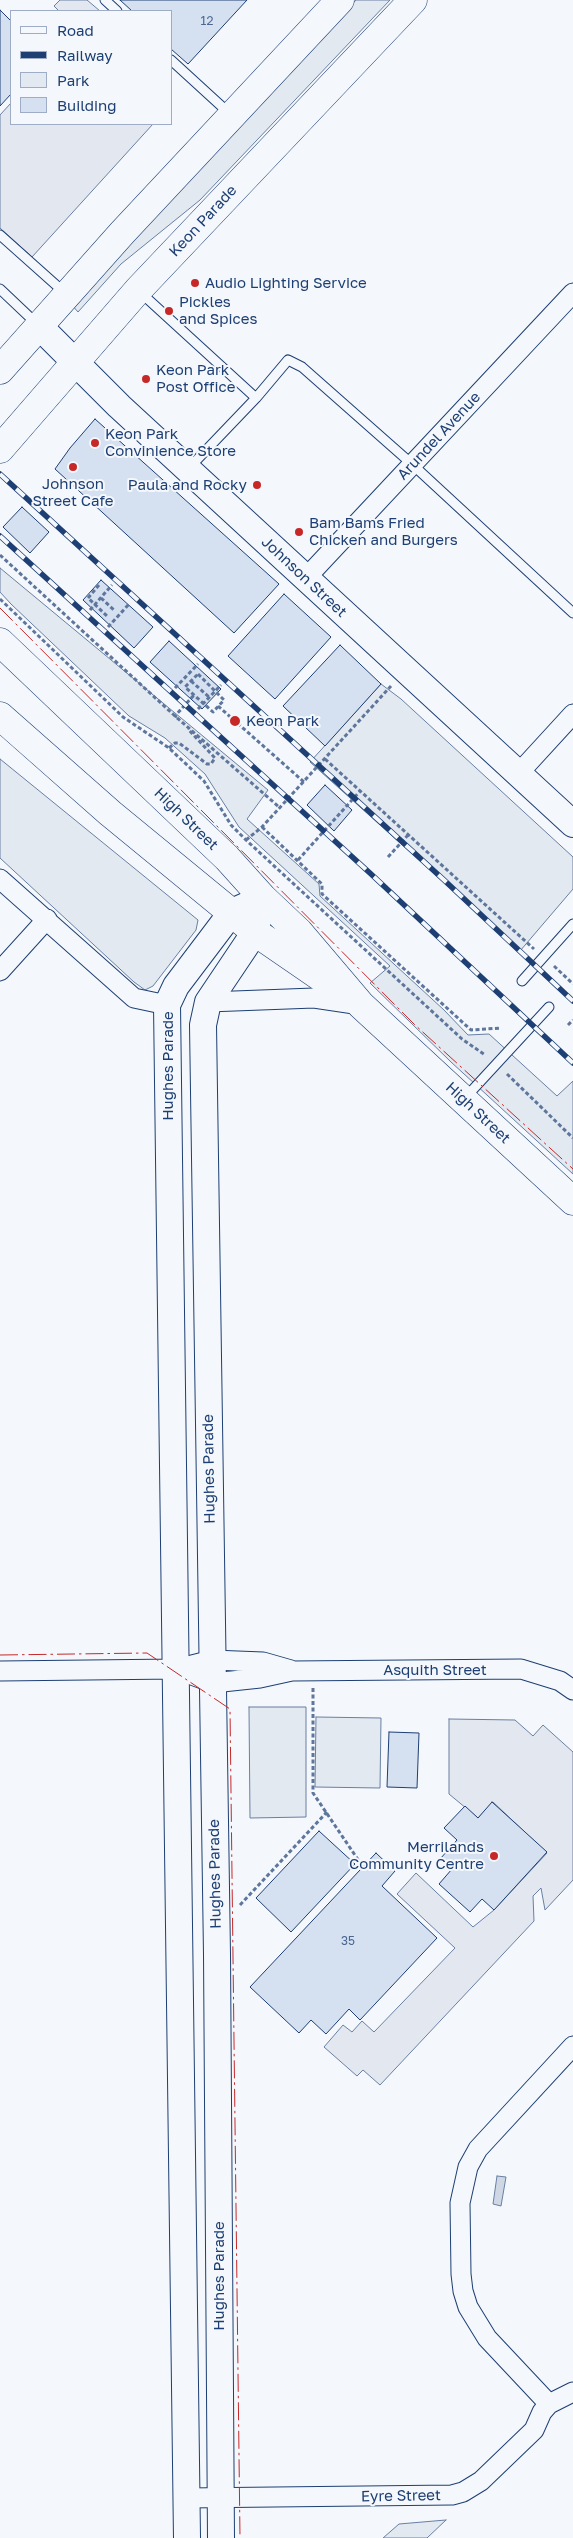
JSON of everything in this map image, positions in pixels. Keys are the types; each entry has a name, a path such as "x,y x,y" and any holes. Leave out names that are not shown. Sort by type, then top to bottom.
{"main road":[{"path":"0,370 40,327 67,294 340,0"},
{"name":"Keon Parade","path":"0,449 138,290 413,0"},
{"name":"High Street","path":"0,642 227,858 263,898 299,932 361,1004 573,1201"},
{"name":"High Street","path":"0,716 110,813 255,932 361,1004"}],"street":[{"name":"Arundel Avenue","path":"305,579 573,293"},
{"name":"Johnson Street","path":"40,327 305,579 573,824"},
{"path":"518,774 573,714"},
{"path":"0,879 134,998 166,1006"},
{"name":"Hughes Parade","path":"187,2538 166,1006 176,986 232,912 263,898"},
{"name":"Hughes Parade","path":"221,2538 217,1954 203,1094 204,1025 208,1002 255,932 263,898"},
{"path":"0,971 47,919"},
{"path":"208,1002 314,998 361,1004"},
{"path":"168,1096 203,1094"},
{"name":"Asquith Street","path":"0,1671 176,1669 213,1672 264,1662 292,1671 521,1669 560,1681 573,1690"},
{"path":"179,1955 217,1954"},
{"path":"573,2046 478,2149 468,2167 460,2203 461,2274 463,2291 468,2307 487,2338 549,2404 573,2392"},
{"name":"Eyre Street","path":"186,2498 452,2495 463,2492 480,2481 534,2430 542,2412 549,2404"}],"lane":[{"path":"105,0 116,10"},
{"path":"172,61 232,115"},
{"path":"0,235 67,294"},
{"path":"0,289 40,327"},
{"path":"138,290 256,398"},
{"path":"188,469 256,398 288,360 302,367 413,465 573,613"},
{"path":"522,981 573,924"},
{"path":"463,1100 550,1007"}],"path":[{"path":"0,554 175,716 279,807"},
{"path":"0,559 10,564"},
{"path":"100,585 88,598 108,616"},
{"path":"90,610 112,585"},
{"path":"0,598 123,717 169,748 204,781 231,825 246,840 462,1039 497,1064 526,1096 573,1138"},
{"path":"101,598 114,610"},
{"path":"108,627 130,603"},
{"path":"175,688 198,664"},
{"path":"246,840 262,827 406,670"},
{"path":"198,674 224,700 213,712 185,687 191,681 198,674"},
{"path":"191,681 209,697"},
{"path":"198,709 221,685"},
{"path":"175,716 194,696"},
{"path":"218,706 304,782"},
{"path":"169,748 175,743 179,743 207,764 211,764 215,758 175,716"},
{"path":"325,759 536,950"},
{"path":"298,860 361,790"},
{"path":"262,827 322,884 322,894 471,1030 501,1028"},
{"path":"388,857 409,834"},
{"path":"550,962 573,984"},
{"path":"568,1025 573,1020"},
{"path":"313,1671 313,1793 363,1867"},
{"path":"240,1905 327,1812"}],"green space":[{"path":"356,0 390,0 200,200 121,264 78,312 72,305"},
{"path":"0,568 268,790 247,819 319,884 320,896 444,1010 468,1035 489,1034 557,1096 573,1081 573,1174 451,1062 370,983 390,966 239,827 205,774 165,738 129,716 11,604 0,592"},
{"path":"381,684 401,699 573,857 573,889 520,951 310,762"},
{"path":"0,759 198,920 196,930 153,986 145,990 134,982 0,858"},
{"path":"249,1707 306,1707 306,1817 250,1818"},
{"path":"316,1717 381,1718 380,1788 315,1787"},
{"path":"446,2520 427,2538 383,2538 399,2524"}],"shaded area":[{"path":"60,0 87,0 99,10 58,10 54,6"},
{"path":"10,104 10,125 152,125 32,257 0,228 0,115"},
{"path":"449,1719 515,1720 533,1736 543,1725 573,1752 573,1880 545,1910 541,1888 533,1896 534,1921 380,2085 363,2070 357,2076 324,2047 343,2025 352,2032 362,2021 374,2032 455,1948 397,1894 416,1873 473,1927 494,1910 547,1853 493,1802 478,1818 449,1794"},
{"path":"497,2176 506,2177 501,2206 493,2204"}],"building":[{"path":"120,0 247,0 188,64 172,50 172,10 131,10"},
{"path":"0,10 10,20 10,95 0,106"},
{"path":"95,419 279,584 234,633 55,469"},
{"path":"22,507 49,532 30,553 3,527"},
{"path":"101,580 153,627 134,648 83,600"},
{"path":"284,594 331,637 275,699 228,656"},
{"path":"169,641 221,689 202,709 150,662"},
{"path":"340,645 381,684 325,746 283,706"},
{"path":"325,785 352,810 334,831 307,805"},
{"path":"389,1732 419,1733 417,1788 387,1787"},
{"name":"Merrilands Community Centre","path":"492,1802 547,1852 494,1910 482,1899 470,1912 439,1884 452,1869 440,1859 457,1840 444,1828 465,1806 478,1818"},
{"path":"319,1831 355,1864 291,1932 256,1898"},
{"path":"376,1853 395,1871 382,1886 437,1938 360,2020 349,2009 326,2034 311,2020 299,2033 250,1987"}],"railway":[{"path":"0,474 444,880 573,1001"},
{"path":"0,536 371,874 573,1063"}],"power":[{"path":"0,608 414,1024 573,1169"},
{"path":"0,1655 147,1653 230,1709 240,2538"}],"place":[{"name":"Audio Lighting Service","path":"195,283"},
{"name":"Pickles and Spices","path":"169,311"},
{"name":"Keon Park Post Office","path":"146,379"},
{"name":"Keon Park Convinience Store","path":"95,443"},
{"name":"Johnson Street Cafe","path":"73,467"},
{"name":"Paula and Rocky","path":"257,485"},
{"name":"Bam Bams Fried Chicken and Burgers","path":"299,532"},
{"name":"Keon Park","path":"235,721"},
{"name":"Merrilands Community Centre","path":"494,1856"}]}
